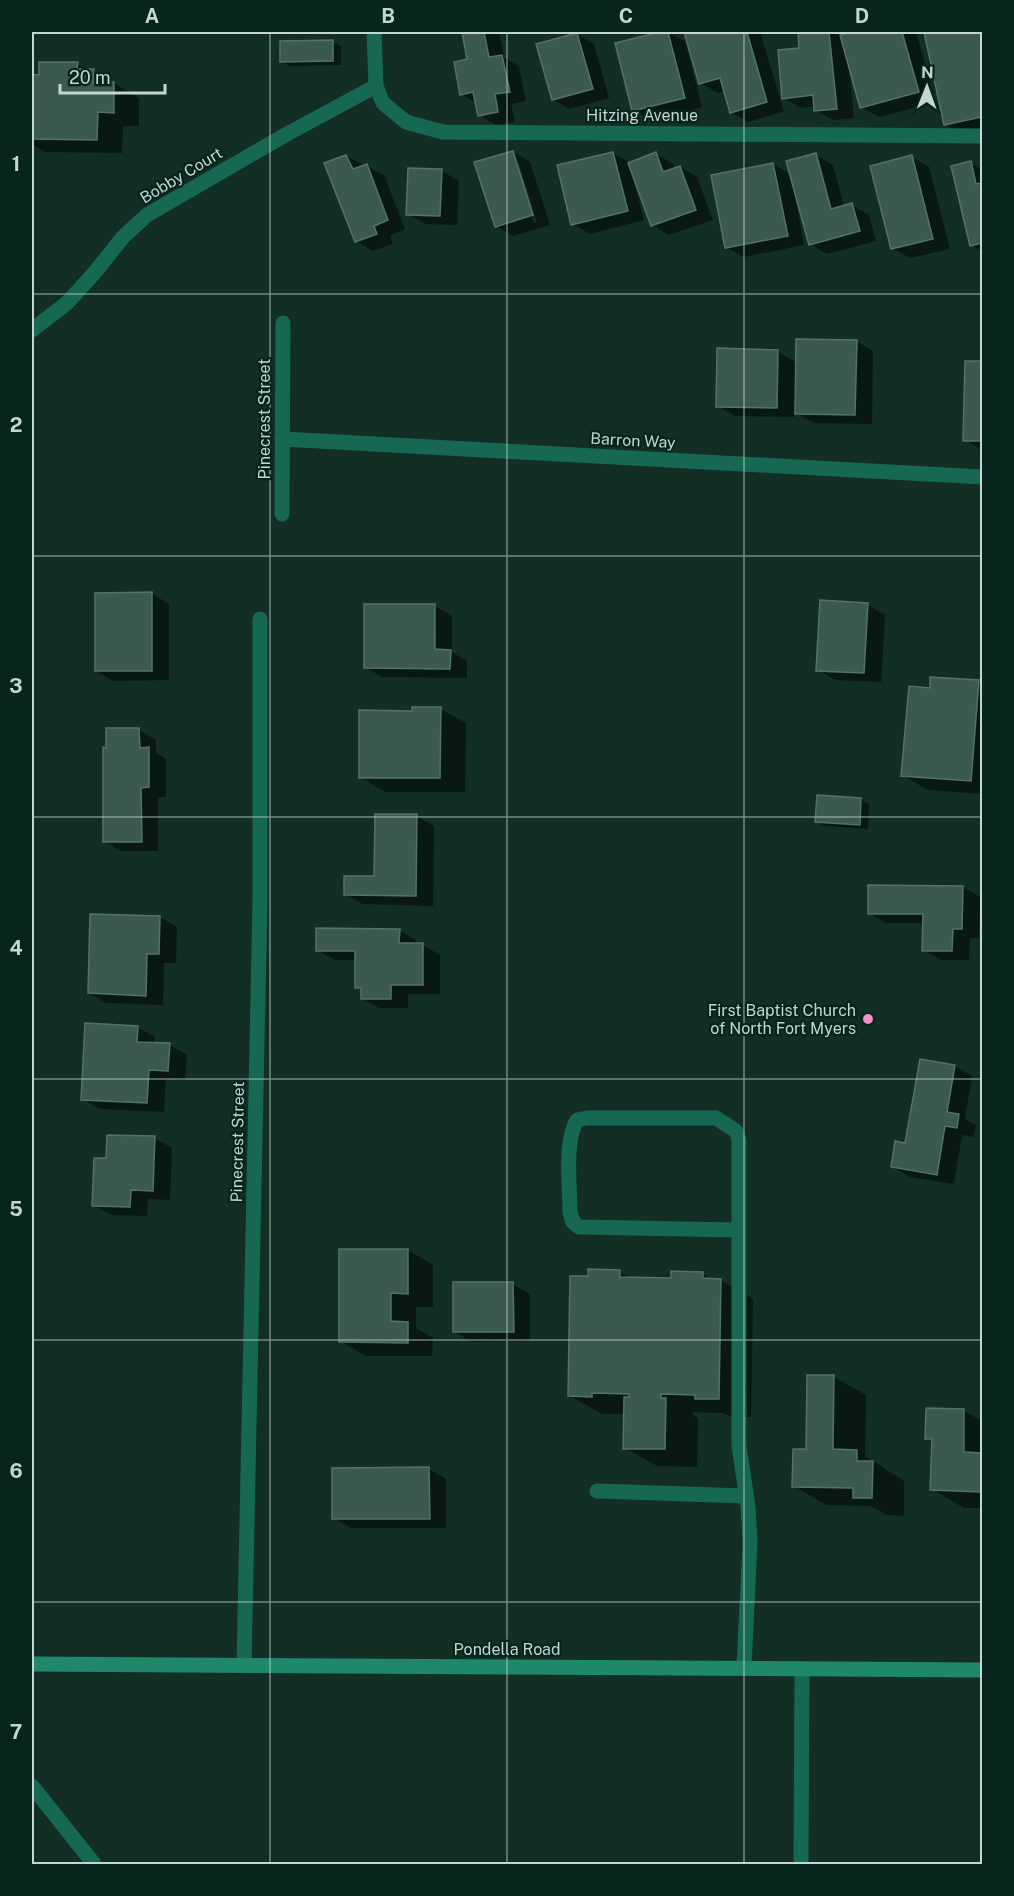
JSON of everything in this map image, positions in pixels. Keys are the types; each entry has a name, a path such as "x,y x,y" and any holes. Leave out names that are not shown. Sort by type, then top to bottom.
{"main road":[{"name":"Pondella Road","path":"32,1664 982,1670"}],"street":[{"path":"374,32 376,86"},
{"name":"Hitzing Avenue","path":"376,86 382,103 406,122 443,132 982,136"},
{"name":"Bobby Court","path":"32,330 67,303 123,237 147,215 286,134 376,86"},
{"name":"Pinecrest Street","path":"282,514 283,323"},
{"name":"Barron Way","path":"282,439 982,477"},
{"name":"Pinecrest Street","path":"244,1665 259,913 260,620"},
{"path":"738,1230 579,1227 573,1222 570,1212 570,1145 573,1126 577,1120 587,1118 716,1118 736,1131 739,1140 738,1437 749,1519 744,1668"},
{"path":"597,1491 746,1496"},
{"path":"801,1864 802,1669"},
{"path":"32,1786 94,1864"}],"building":[{"path":"462,32 484,32 489,57 502,55 510,92 495,94 498,112 478,116 473,92 460,95 454,62 467,59"},
{"path":"668,32 685,98 632,111 615,43"},
{"path":"684,32 747,32 767,102 730,113 720,78 699,84"},
{"path":"798,32 829,32 837,109 814,111 813,95 782,99 778,50 799,48"},
{"path":"852,32 902,32 919,92 860,108 840,35"},
{"path":"924,32 982,32 982,117 944,125"},
{"path":"577,33 593,89 552,100 536,44"},
{"path":"333,40 333,61 280,62 280,41"},
{"path":"39,62 78,62 77,69 94,69 93,82 114,82 114,113 98,112 97,140 32,139 32,74 39,75"},
{"path":"513,151 533,215 495,227 474,162"},
{"path":"613,152 628,211 571,225 557,165"},
{"path":"656,152 663,172 680,166 696,210 651,226 628,163"},
{"path":"816,153 831,209 852,203 860,231 809,245 786,161"},
{"path":"346,155 353,169 367,164 388,220 374,226 377,234 355,242 324,163"},
{"path":"912,155 933,239 891,249 870,166"},
{"path":"971,161 976,184 982,183 982,243 970,246 951,166"},
{"path":"773,163 788,236 725,248 711,175"},
{"path":"408,168 442,169 440,216 406,215"},
{"path":"796,339 857,340 855,415 795,414"},
{"path":"717,348 778,350 777,408 716,407"},
{"path":"965,361 982,361 982,441 963,441"},
{"path":"152,592 152,671 95,671 95,593"},
{"path":"820,600 868,603 864,673 816,671"},
{"path":"364,604 435,604 435,649 451,650 450,669 364,668"},
{"path":"930,677 979,680 971,781 901,776 909,686 930,688"},
{"path":"412,707 441,707 440,778 359,778 359,710 412,711"},
{"path":"106,728 139,728 140,748 149,747 149,787 141,788 142,842 103,842 103,747 106,748"},
{"path":"817,795 861,798 860,825 815,822"},
{"path":"375,814 417,814 416,896 344,895 344,876 374,876"},
{"path":"868,885 963,886 962,929 953,929 952,951 922,951 923,914 868,914"},
{"path":"90,914 160,916 159,954 147,954 146,996 88,993"},
{"path":"316,928 400,929 399,943 423,943 423,985 391,985 391,999 361,999 361,988 355,988 355,951 316,951"},
{"path":"85,1023 138,1026 137,1042 170,1043 168,1071 149,1070 147,1103 81,1100"},
{"path":"920,1059 955,1065 947,1112 959,1114 957,1128 945,1126 937,1175 891,1167 895,1141 905,1143"},
{"path":"107,1135 155,1136 153,1191 131,1190 130,1207 92,1206 94,1158 106,1158"},
{"path":"339,1249 408,1249 408,1294 391,1293 391,1321 408,1322 408,1343 339,1342"},
{"path":"588,1269 620,1270 620,1277 671,1278 671,1271 703,1272 703,1278 721,1279 719,1399 695,1399 695,1395 661,1394 661,1398 666,1398 665,1449 623,1449 624,1397 629,1397 629,1394 592,1393 592,1397 568,1396 570,1276 588,1276"},
{"path":"453,1282 513,1282 514,1332 453,1332"},
{"path":"807,1375 834,1375 833,1449 857,1450 857,1461 873,1461 872,1498 853,1498 853,1488 792,1487 793,1449 806,1449"},
{"path":"926,1408 964,1409 964,1452 982,1453 982,1492 930,1490 932,1439 925,1439"},
{"path":"429,1467 430,1519 332,1519 332,1468"}],"place":[{"name":"First Baptist Church of North Fort Myers","path":"868,1019"}]}
